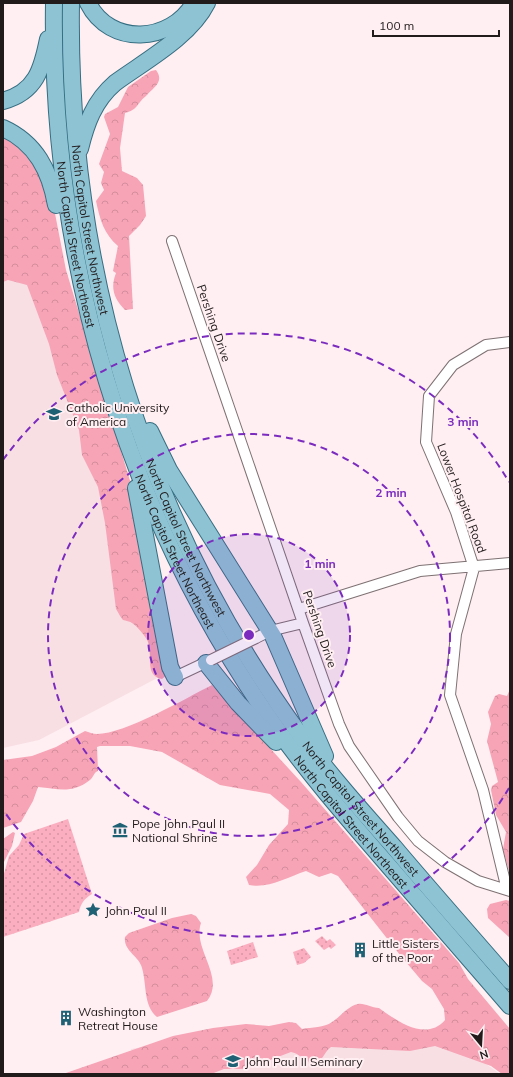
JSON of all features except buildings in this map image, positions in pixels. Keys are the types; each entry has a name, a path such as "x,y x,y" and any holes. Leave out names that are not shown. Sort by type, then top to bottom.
{"main road":[{"name":"North Capitol Street Northwest","path":"71,3 72,87 78,161 92,256 117,361 154,469 201,574 235,636 266,686 302,737 336,779 510,981"},
{"path":"88,3 98,16 113,28 139,35 154,33 169,28 181,19 194,3"},
{"path":"78,161 89,119 105,92 184,32 200,16 207,3"},
{"path":"3,101 23,92 38,75 43,61 54,6"},
{"name":"North Capitol Street Northeast","path":"54,6 56,85 60,154 78,269 99,358 128,448 166,539 220,642 273,723 310,773 342,812 510,1006"},
{"path":"3,128 18,136 28,144 46,168 53,185 60,225 78,269"},
{"path":"117,361 140,407 163,459 263,634 281,651 336,779"},
{"path":"128,448 170,667 175,678"},
{"path":"209,661 243,710 310,773"}],"street":[{"name":"Pershing Drive","path":"172,241 303,623 339,724 349,746 398,817 418,841 444,862 478,880 508,891"},
{"name":"Lower Hospital Road","path":"474,568 456,512 426,442 429,396 453,365 486,345 510,342"},
{"path":"299,609 420,571 474,568 510,563"},
{"path":"474,568 456,634 450,695 483,790 508,891"},
{"path":"175,678 263,634 303,623"}],"shaded area":[{"name":"Catholic University of America","path":"3,136 163,675 39,740 3,748"},
{"path":"68,819 92,894 83,902 79,912 3,937 3,877 9,856 19,845 24,834"},
{"path":"322,936 327,941 330,939 336,945 331,949 329,947 324,950 315,941"},
{"path":"253,942 258,957 231,965 227,951"},
{"path":"304,948 311,957 304,963 297,965 293,952"},
{"path":"371,1022 475,1056 500,1074 140,1074 131,1049 234,1032 331,1035"}],"green space":[{"path":"156,70 159,81 155,87 135,108 125,113 120,148 122,171 137,178 143,185 146,216 140,225 129,236 133,309 125,310 118,302 113,288 116,273 113,271 118,246 109,237 103,226 96,201 104,190 101,183 104,172 99,164 110,134 104,117 105,114 118,107 128,87 151,71"},
{"path":"3,133 22,144 51,193 66,270 131,484 167,675 162,679 153,674 150,664 148,642 145,637 134,624 123,620 116,609 105,523 98,487 82,455 79,430 57,375 49,344 27,285 8,280 3,282"},
{"path":"212,685 301,782 459,963 468,979 510,1029 510,1074 502,1074 491,1066 435,1046 410,1051 331,1047 318,1062 315,1063 312,1063 291,1052 246,1069 224,1069 211,1074 63,1074 173,1036 213,1028 246,1024 269,1026 289,1022 296,1023 302,1029 322,1026 329,1024 347,1009 358,1004 379,1008 403,1023 421,1029 429,1029 437,1026 445,1020 444,1009 432,989 422,981 400,955 338,876 331,873 319,877 306,871 271,884 256,886 249,885 246,877 257,865 269,845 288,824 289,810 270,794 220,785 162,752 130,746 100,746 97,747 98,771 90,780 77,787 65,790 38,787 33,801 21,822 3,828 3,760 32,756 56,747 85,731 97,734 123,728 139,722"},
{"path":"510,689 510,875 503,849 506,832 496,815 491,790 492,786 498,782 487,741 491,724 488,712 495,696 499,694 507,696"},
{"path":"13,832 15,833 12,846 3,864 3,839"},
{"path":"506,900 510,901 510,938 488,918 487,909 490,904"},
{"path":"191,914 196,916 201,923 199,933 213,982 212,992 207,1001 157,1017 149,1007 147,1001 142,968 138,960 126,946 125,937 129,933 172,918"}],"place":[{"name":"Catholic University of America","path":"54,414"},
{"name":"Pope John Paul II National Shrine","path":"120,830"},
{"name":"John Paul II","path":"93,910"},
{"name":"Little Sisters of the Poor","path":"360,950"},
{"name":"Washington Retreat House","path":"66,1018"},
{"name":"John Paul II Seminary","path":"233,1061"}]}
